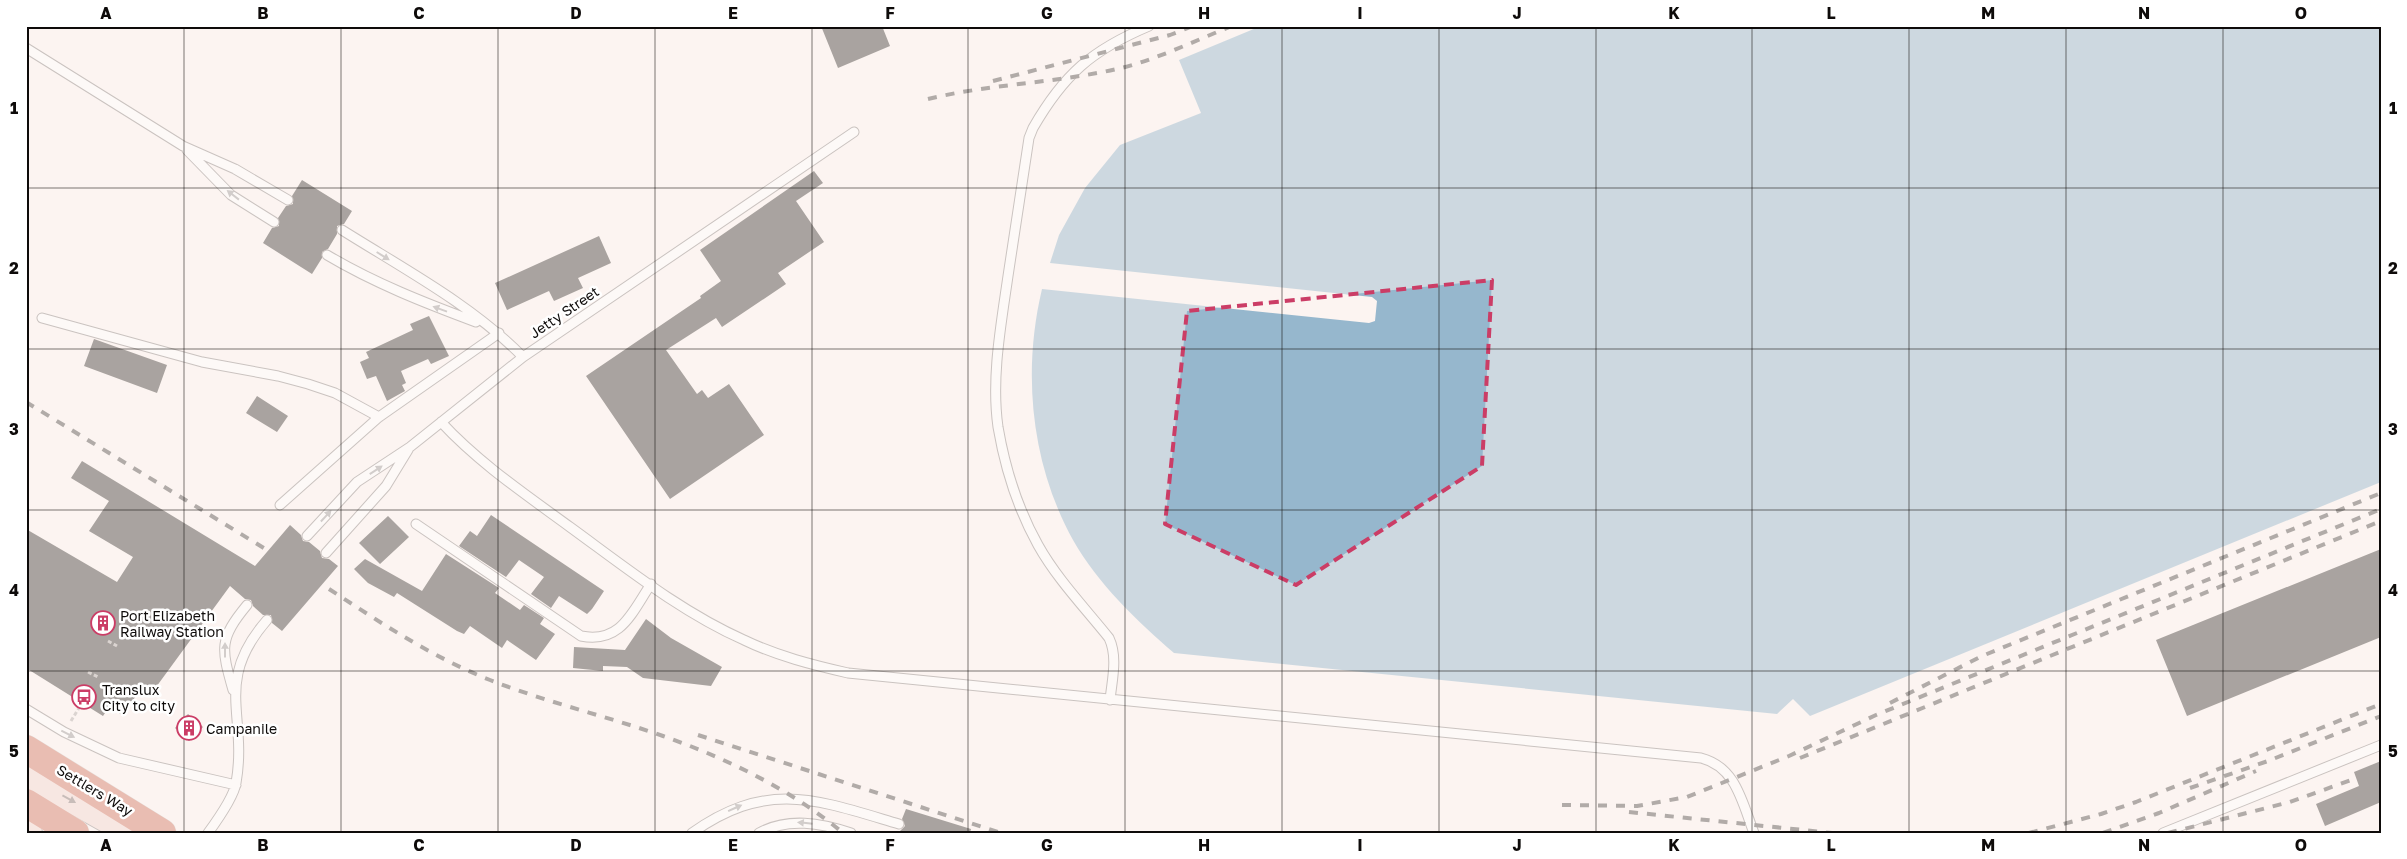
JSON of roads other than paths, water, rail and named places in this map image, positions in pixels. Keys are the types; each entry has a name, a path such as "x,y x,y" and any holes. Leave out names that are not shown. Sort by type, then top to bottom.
{"highway":[{"name":"Settlers Way","path":"26,748 162,833"},
{"path":"26,803 75,833"}],"street":[{"path":"26,775 129,833"},
{"path":"26,830 30,833"}],"lane":[{"path":"1110,700 1114,656 1113,646 1109,638 1065,584 1038,546 1021,511 1008,473 998,426 996,383 1000,326 1029,138 1033,128 1074,72 1085,61 1121,38 1149,26"},
{"path":"26,48 183,146 235,169 288,200"},
{"name":"Jetty Street","path":"307,536 357,482 410,448 523,357 854,132"},
{"path":"183,146 231,195 274,222"},
{"path":"342,230 448,296 499,333 523,357"},
{"path":"327,255 356,272 427,304 486,325"},
{"path":"42,318 202,362 278,376 308,384 335,393 379,417"},
{"path":"280,505 379,417 499,333"},
{"path":"441,422 460,443 502,478 651,584 716,627 738,638 814,665 848,673 1701,758 1711,761 1727,771 1754,833"},
{"path":"326,552 362,510 386,486 410,448"},
{"path":"416,524 581,636 601,638 615,632 637,606 651,584"},
{"path":"208,833 236,785 239,753 237,714 235,697 225,663 225,638 229,629 247,605"},
{"path":"235,697 237,671 243,653 251,638 267,620"},
{"path":"26,709 64,732 119,758 236,785"},
{"path":"2163,833 2381,745"},
{"path":"692,833 740,806 755,802 797,799 836,805 899,824"},
{"path":"759,833 774,826 804,822 851,833"}],"water":[{"path":"1261,26 2381,26 2381,482 1810,716 1793,699 1777,714 1174,653 1132,615 1106,587 1073,540 1059,511 1039,449 1034,417 1032,353 1036,321 1042,289 1369,323 1375,321 1377,301 1372,297 1050,263 1059,235 1085,188 1120,145 1201,113 1179,60"}],"railway":[{"path":"993,81 1170,35 1193,26"},
{"path":"928,99 975,90 1094,74 1117,69 1161,55 1232,26"},
{"path":"26,402 267,550"},
{"path":"1890,703 1982,656 2381,493"},
{"path":"1562,805 1637,806 1687,797 1789,756 1876,715 2381,509"},
{"path":"1800,758 2381,521"},
{"path":"329,589 407,639 469,671 533,695 663,736 711,754 780,789 823,817 843,833"},
{"path":"2029,833 2101,814 2136,802 2381,704"},
{"path":"2190,788 2268,761 2381,716"},
{"path":"698,735 1001,833"},
{"path":"2103,833 2159,813 2256,771"},
{"path":"2168,833 2290,802 2354,779"},
{"path":"1629,812 1832,833"}],"place":[{"name":"Port Elizabeth Railway Station","path":"103,623"},
{"name":"Translux City to city","path":"84,697"},
{"name":"Campanile","path":"189,728"}]}
